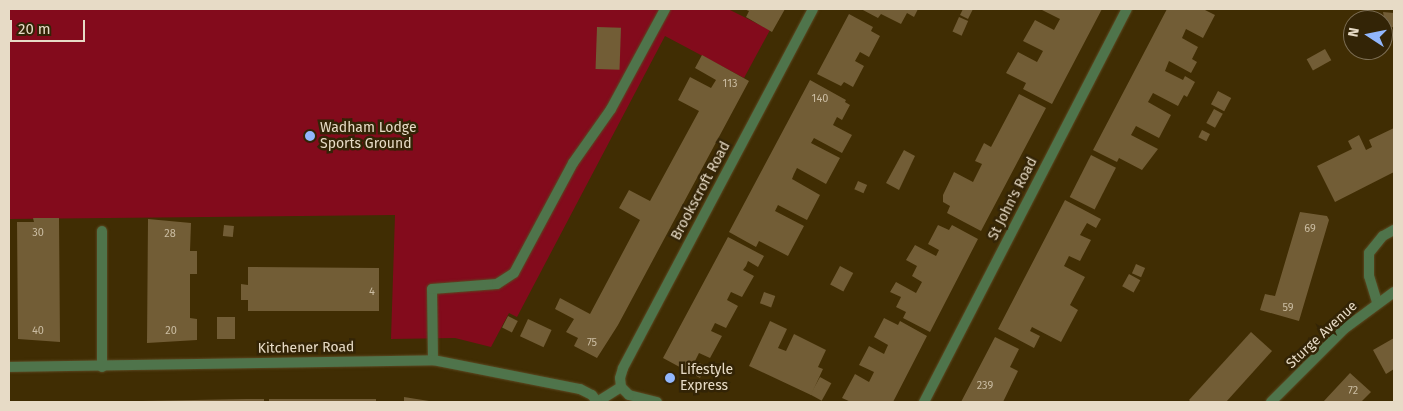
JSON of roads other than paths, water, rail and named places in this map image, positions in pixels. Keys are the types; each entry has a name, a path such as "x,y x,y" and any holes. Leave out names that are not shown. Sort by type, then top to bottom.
{"street":[{"path":"432,360 432,289 497,284 514,273 573,162 611,109 665,9"},
{"name":"Brookscroft Road","path":"621,387 620,378 623,368 813,9"},
{"name":"St John's Road","path":"924,402 1127,9"},
{"path":"1378,302 1369,276 1369,253 1383,236 1394,230"},
{"path":"102,231 102,367"},
{"name":"Sturge Avenue","path":"1271,402 1344,329 1394,292"},
{"name":"Kitchener Road","path":"9,367 102,367 432,360 580,390 592,395 597,402"},
{"path":"597,402 621,387 639,400 657,402"}],"place":[{"name":"Wadham Lodge Sports Ground","path":"310,136"},
{"name":"Lifestyle Express","path":"670,378"}]}
